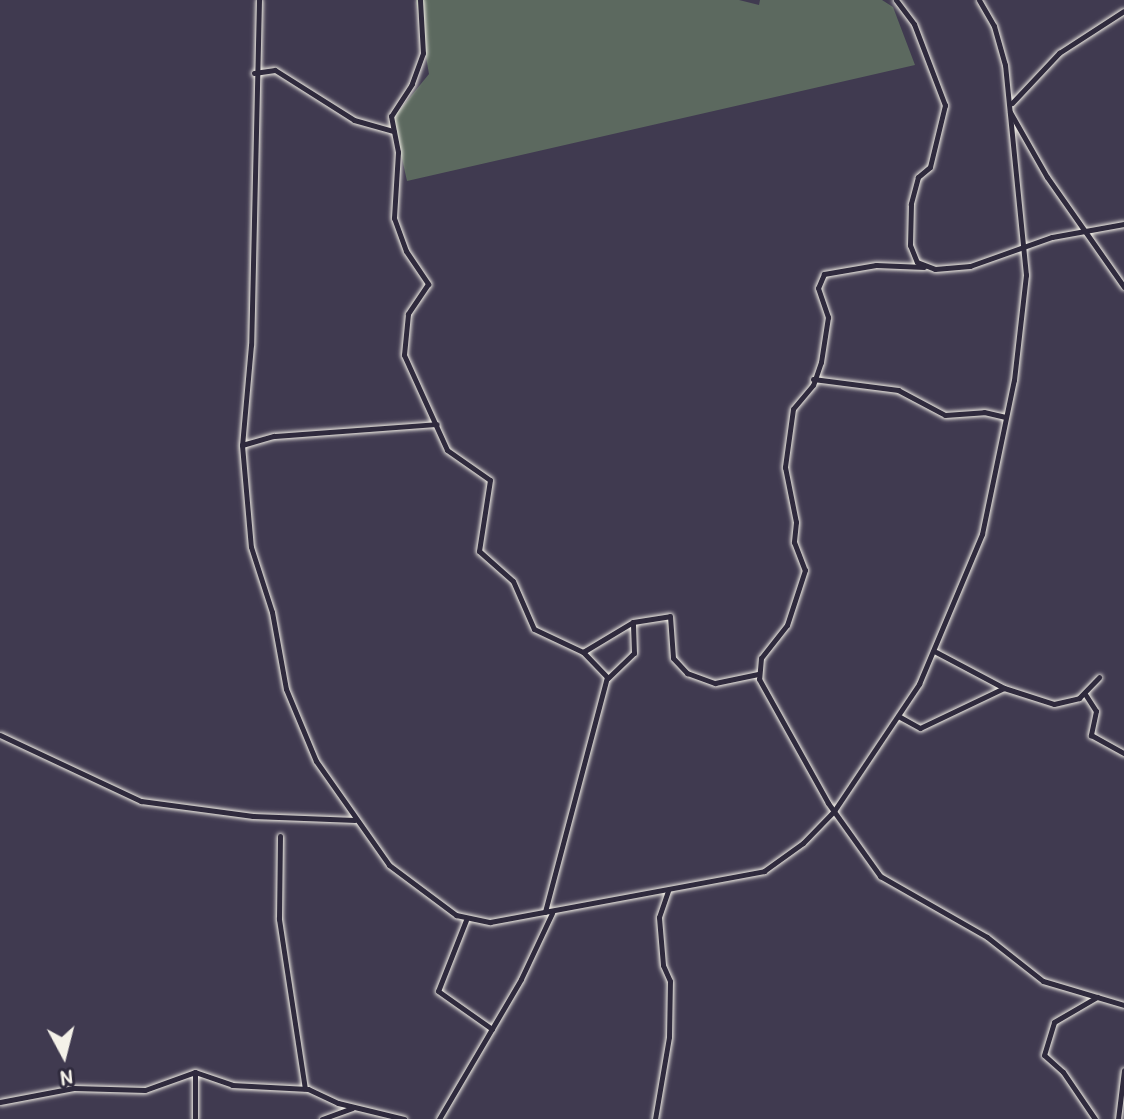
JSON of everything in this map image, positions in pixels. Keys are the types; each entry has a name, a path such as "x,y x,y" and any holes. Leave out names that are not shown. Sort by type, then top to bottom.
{"street":[{"path":"259,0 254,73 251,345 242,445 251,547 272,612 286,689 316,761 391,867 466,920 490,922 764,871 803,843 834,811 900,717 936,652 982,534 1021,324 1026,270 1010,108 996,30 979,0"},
{"path":"420,0 423,53 412,84 391,116 398,152 394,218 406,251 428,284 411,306 403,348 450,455 490,480 479,551 513,581 534,629 550,640 583,652 607,679"},
{"path":"896,0 914,24 945,105 930,167 918,177 911,204 910,245 924,267"},
{"path":"1010,108 1059,53 1124,11"},
{"path":"254,73 275,70 354,120 393,131"},
{"path":"1010,108 1085,234 1124,287"},
{"path":"1124,224 1085,234 1052,237 1022,251 970,266 825,272 818,288 827,308 827,330 813,379 793,409 785,467 796,522 794,542 805,570 787,625 763,653 758,674 834,811 888,883 987,937 1043,981 1124,1005"},
{"path":"813,379 898,390 945,415 984,412 1005,417"},
{"path":"242,445 274,436 437,424"},
{"path":"583,652 633,622 673,618 673,658 696,677 730,683 758,674"},
{"path":"545,912 607,679 631,660 633,622"},
{"path":"936,652 1004,688 1058,704 1085,694 1099,677"},
{"path":"900,717 920,728 1004,688"},
{"path":"1085,694 1096,711 1091,735 1124,753"},
{"path":"0,745 1,736 45,760 148,802 253,816 356,820"},
{"path":"280,836 279,919 305,1088"},
{"path":"655,1119 669,1037 670,981 659,924 668,891"},
{"path":"439,1119 492,1029 553,912"},
{"path":"466,920 438,991 492,1029"},
{"path":"1095,1119 1063,1072 1044,1055 1054,1022 1097,997"},
{"path":"1118,1119 1124,1070"},
{"path":"195,1072 195,1119"},
{"path":"0,1102 88,1087 145,1090 195,1072 232,1085 305,1088 404,1119"},
{"path":"322,1119 361,1107"}],"green space":[{"path":"416,0 739,0 759,5 760,0 882,0 893,7 915,65 407,181 393,118 429,74"}]}
